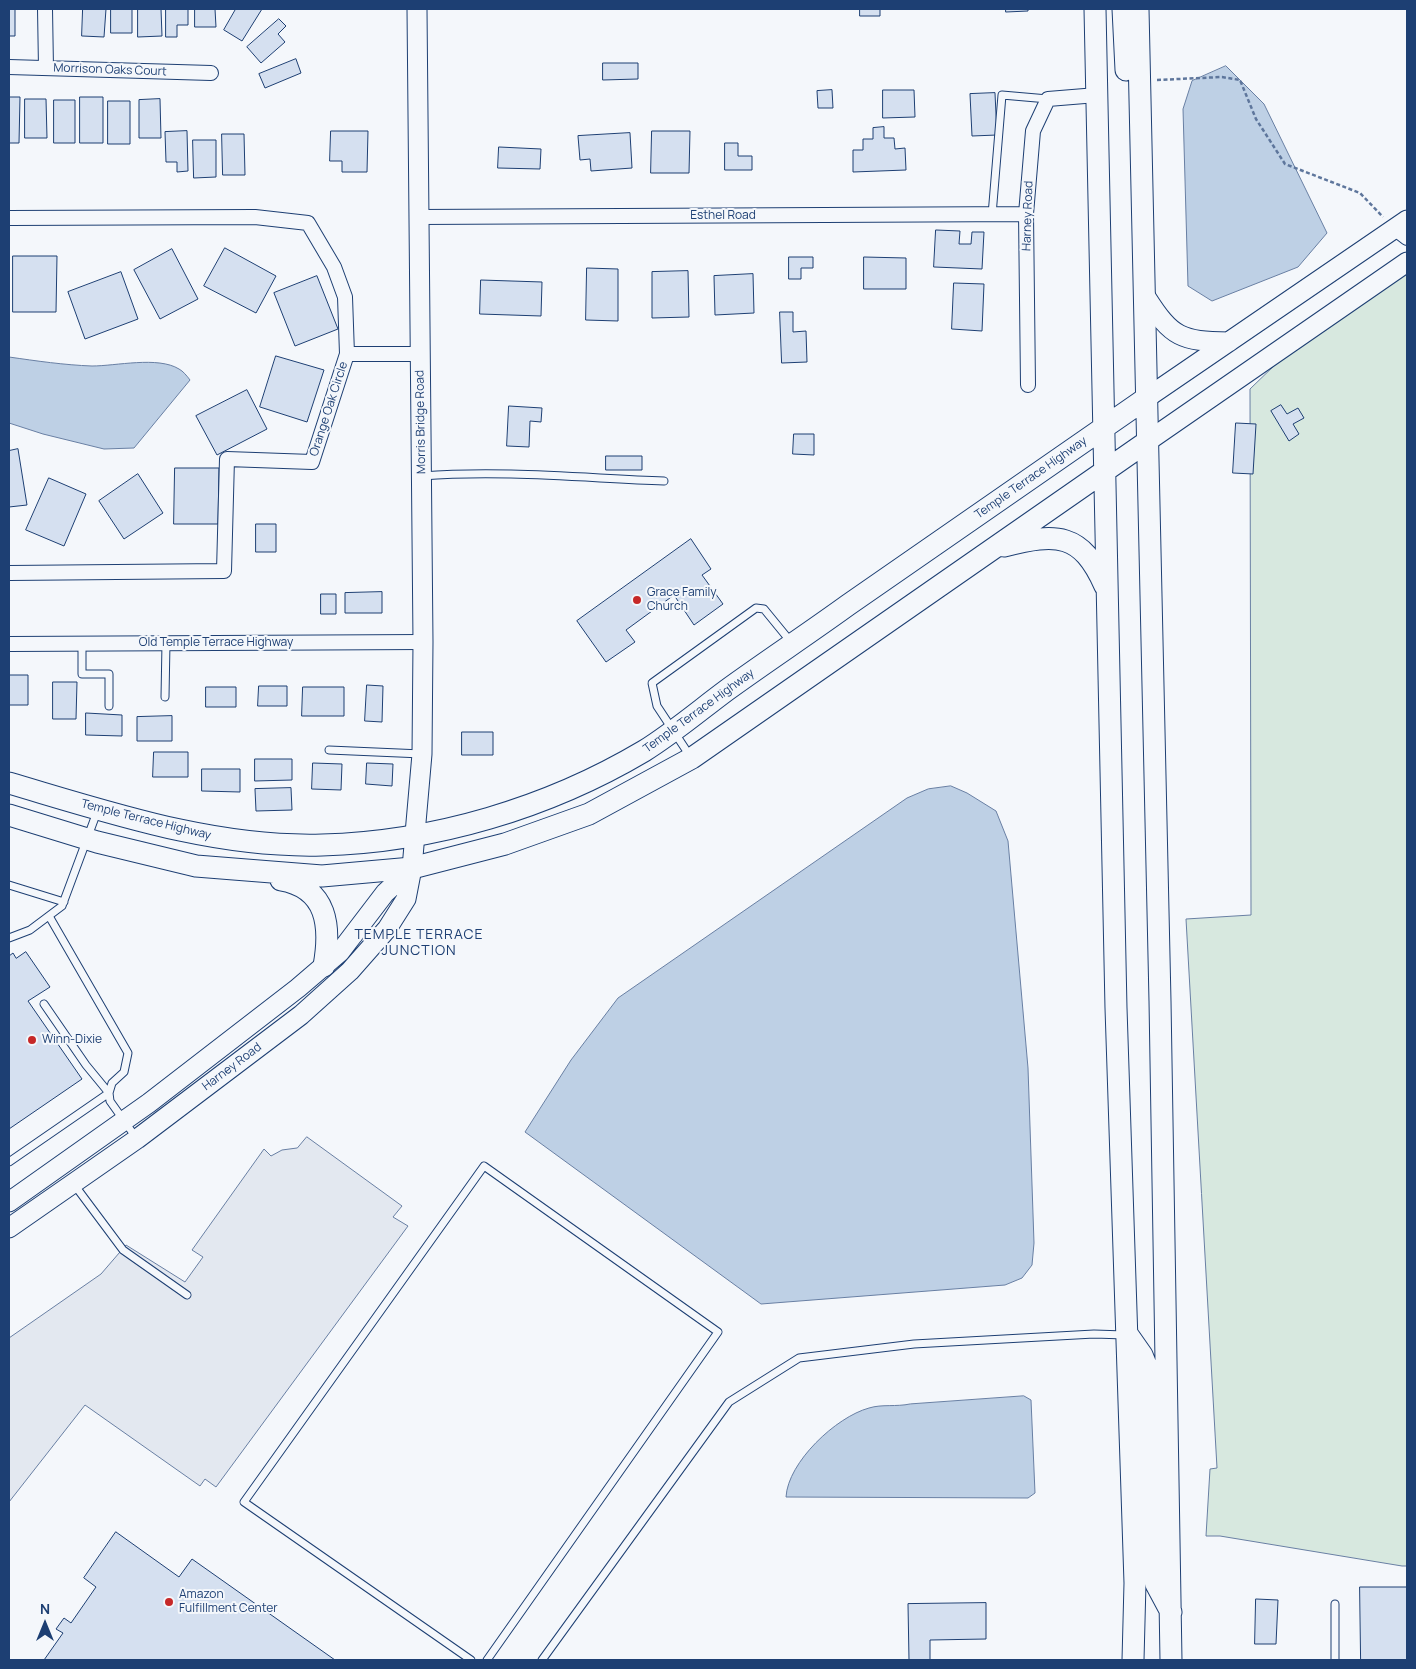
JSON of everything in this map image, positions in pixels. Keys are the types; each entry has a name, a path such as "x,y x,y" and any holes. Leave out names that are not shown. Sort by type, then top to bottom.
{"main road":[{"path":"1095,9 1116,1008 1135,1583 1133,1660"},
{"path":"1123,9 1127,90 1143,199"},
{"path":"1138,9 1146,297 1172,1660"},
{"name":"Temple Terrace Highway","path":"9,784 152,824 222,839 323,845 414,836 477,822 533,803 577,785 645,750 793,644 1148,397"},
{"path":"196,866 322,876 412,868 505,844 589,814 692,758 1148,441"},
{"path":"992,549 1035,539 1065,541 1080,549 1095,562 1107,591"},
{"path":"9,815 86,838 196,866 293,882 306,888 319,903 326,919 329,940 324,966"},
{"path":"1128,1335 1142,1356 1148,1370 1156,1584 1172,1614"}],"street":[{"path":"45,9 46,68"},
{"name":"Morris Bridge Road","path":"414,836 422,754 423,642 417,9"},
{"name":"Morrison Oaks Court","path":"9,67 211,73"},
{"path":"1048,99 1097,95"},
{"name":"Harney Road","path":"1028,385 1026,214 1033,131 1048,99"},
{"name":"Esthel Road","path":"419,217 1026,214"},
{"name":"Orange Oak Circle","path":"9,218 255,217 308,223 334,267 345,297 347,354 312,462 227,459 224,571 9,573"},
{"path":"1148,397 1403,229"},
{"path":"1148,441 1407,262"},
{"path":"1146,297 1161,320 1177,334 1194,341 1229,342"},
{"path":"347,354 421,354"},
{"name":"Old Temple Terrace Highway","path":"9,644 423,642"},
{"name":"Harney Road","path":"9,1228 137,1139 301,1015 350,971 387,930 406,899 412,868 414,836"},
{"name":"Harney Road","path":"9,1202 124,1120 324,966 340,952 385,893 412,868"}],"lane":[{"path":"992,214 1002,95 1048,99"},
{"path":"422,476 466,473 527,473 664,481"},
{"path":"692,758 657,706 652,683 660,675 756,608 764,609 793,644"},
{"path":"82,643 82,674 109,674 109,706"},
{"path":"165,697 166,643"},
{"path":"329,750 422,754"},
{"path":"9,938 30,930 62,906 98,809"},
{"path":"9,885 64,902"},
{"path":"49,916 128,1053 124,1072 112,1083 109,1092 110,1101 137,1139"},
{"path":"44,1004 86,1066 109,1092"},
{"path":"9,1162 109,1092"},
{"path":"471,1660 244,1502 484,1166 718,1332 487,1660"},
{"path":"73,1183 123,1250 187,1295"},
{"path":"542,1660 729,1402 799,1358 914,1344 1094,1334 1128,1335"},
{"path":"1335,1604 1335,1660"}],"path":[{"path":"1140,80 1222,77 1240,80 1256,119 1286,164 1360,193 1403,229"}],"shaded area":[{"path":"1407,272 1407,1566 1402,1566 1220,1536 1206,1536 1210,1469 1217,1468 1186,919 1251,915 1250,389 1279,361"},
{"path":"307,1137 402,1206 393,1217 408,1226 216,1487 205,1479 200,1486 85,1405 9,1502 9,1338 101,1274 126,1245 185,1282 203,1257 192,1250 264,1149 271,1156 282,1150 297,1148"}],"water":[{"path":"1226,66 1264,104 1327,233 1298,267 1212,301 1188,286 1183,109 1192,81"},
{"path":"9,357 92,366 160,363 179,369 190,380 134,448 104,449 43,434 9,423"},
{"path":"951,786 967,793 996,811 1008,841 1028,1068 1034,1243 1032,1265 1022,1278 1005,1285 761,1304 525,1132 571,1060 618,998 907,798 928,789"},
{"path":"1024,1396 1031,1400 1035,1493 1028,1498 786,1497 789,1483 804,1456 829,1431 856,1413 879,1406"}],"building":[{"path":"9,9 15,9 15,36 9,36"},
{"path":"83,9 106,9 104,37 82,36"},
{"path":"111,9 132,9 132,33 111,33"},
{"path":"138,9 161,9 162,36 138,37"},
{"path":"166,9 188,9 188,25 177,25 177,37 166,37"},
{"path":"195,9 215,9 216,27 195,27"},
{"path":"236,9 262,9 242,41 224,30"},
{"path":"860,9 880,9 880,16 860,16"},
{"path":"1006,9 1028,9 1028,11 1006,12"},
{"path":"279,19 286,26 278,34 285,42 261,63 247,47"},
{"path":"296,59 301,73 265,88 259,74"},
{"path":"603,63 638,63 638,79 603,80"},
{"path":"832,90 833,108 818,108 817,91"},
{"path":"883,90 914,90 915,117 883,118"},
{"path":"995,93 997,135 972,136 970,94"},
{"path":"9,97 20,97 19,143 9,143"},
{"path":"80,97 103,97 103,143 80,143"},
{"path":"25,99 46,99 47,138 25,138"},
{"path":"160,99 161,138 139,138 139,100"},
{"path":"54,100 75,100 75,143 54,143"},
{"path":"108,101 130,101 130,144 108,144"},
{"path":"884,127 884,138 894,138 895,149 905,148 906,170 853,172 853,150 863,150 863,139 873,139 873,128"},
{"path":"187,131 188,171 177,172 177,162 166,162 165,132"},
{"path":"331,131 368,131 367,172 342,172 342,161 330,161"},
{"path":"652,131 690,131 689,173 651,173"},
{"path":"630,133 632,168 591,171 590,159 580,160 578,136"},
{"path":"222,134 244,134 245,175 223,175"},
{"path":"193,140 216,140 216,177 194,178"},
{"path":"725,143 738,143 738,156 752,156 752,170 725,170"},
{"path":"499,147 541,149 540,169 498,168"},
{"path":"936,230 960,231 959,244 971,244 972,232 984,232 982,269 934,267"},
{"path":"225,248 276,276 256,313 204,286"},
{"path":"172,249 198,299 160,319 134,270"},
{"path":"13,256 57,256 56,312 13,312"},
{"path":"789,257 813,257 813,268 801,268 801,279 789,279"},
{"path":"864,257 906,258 906,289 864,289"},
{"path":"587,268 618,269 618,321 586,320"},
{"path":"688,271 689,317 652,318 652,272"},
{"path":"121,272 138,319 85,339 68,292"},
{"path":"753,274 754,313 715,315 714,276"},
{"path":"317,276 338,329 295,346 274,293"},
{"path":"481,280 542,282 541,316 480,314"},
{"path":"954,283 984,284 982,331 952,329"},
{"path":"780,312 793,312 793,332 806,331 807,362 782,363"},
{"path":"276,356 324,370 307,422 260,407"},
{"path":"247,390 267,429 217,455 196,416"},
{"path":"1281,405 1287,414 1298,408 1304,418 1293,424 1299,434 1289,441 1271,411"},
{"path":"509,406 542,408 541,422 530,421 529,447 507,446"},
{"path":"1236,423 1256,424 1253,474 1233,473"},
{"path":"794,434 814,434 814,455 793,454"},
{"path":"18,449 27,505 9,507 9,451"},
{"path":"606,456 642,456 642,470 606,470"},
{"path":"175,468 219,468 218,524 174,524"},
{"path":"138,474 163,513 124,539 99,501"},
{"path":"49,478 86,494 64,546 26,530"},
{"path":"256,524 276,524 276,552 256,552"},
{"name":"Grace Family Church","path":"691,539 711,569 702,575 723,604 694,625 674,595 626,630 635,642 606,662 577,621"},
{"path":"382,592 382,613 345,613 345,593"},
{"path":"321,594 336,594 336,614 321,614"},
{"path":"9,675 28,675 28,705 9,705"},
{"path":"53,682 77,682 76,719 53,719"},
{"path":"367,685 383,686 382,722 365,721"},
{"path":"259,686 287,686 287,706 258,706"},
{"path":"206,687 236,687 236,707 206,707"},
{"path":"303,687 344,687 344,716 302,716"},
{"path":"86,713 122,715 122,736 86,735"},
{"path":"172,716 172,741 137,741 137,717"},
{"path":"462,732 493,732 493,755 462,755"},
{"path":"154,752 188,752 188,777 153,777"},
{"path":"255,759 292,759 292,780 255,781"},
{"path":"313,763 342,764 341,790 312,789"},
{"path":"367,763 393,764 392,786 366,784"},
{"path":"202,769 240,769 240,792 202,791"},
{"path":"291,788 292,810 256,811 255,789"},
{"name":"Winn-Dixie","path":"26,952 50,987 28,1001 82,1079 9,1129 9,956 13,953 16,958"},
{"name":"Amazon Fulfillment Center","path":"116,1532 179,1577 192,1559 335,1660 44,1660 63,1633 56,1629 64,1618 71,1623 96,1587 84,1578"},
{"path":"1360,1587 1407,1587 1407,1660 1361,1660"},
{"path":"1256,1599 1278,1600 1276,1644 1255,1644"},
{"path":"986,1603 986,1639 930,1640 930,1660 909,1660 908,1604"}],"place":[{"name":"Grace Family Church","path":"637,600"},
{"name":"Winn-Dixie","path":"32,1040"},
{"name":"Amazon Fulfillment Center","path":"169,1602"}],"district":[{"name":"TEMPLE TERRACE JUNCTION","path":"419,944"}]}
